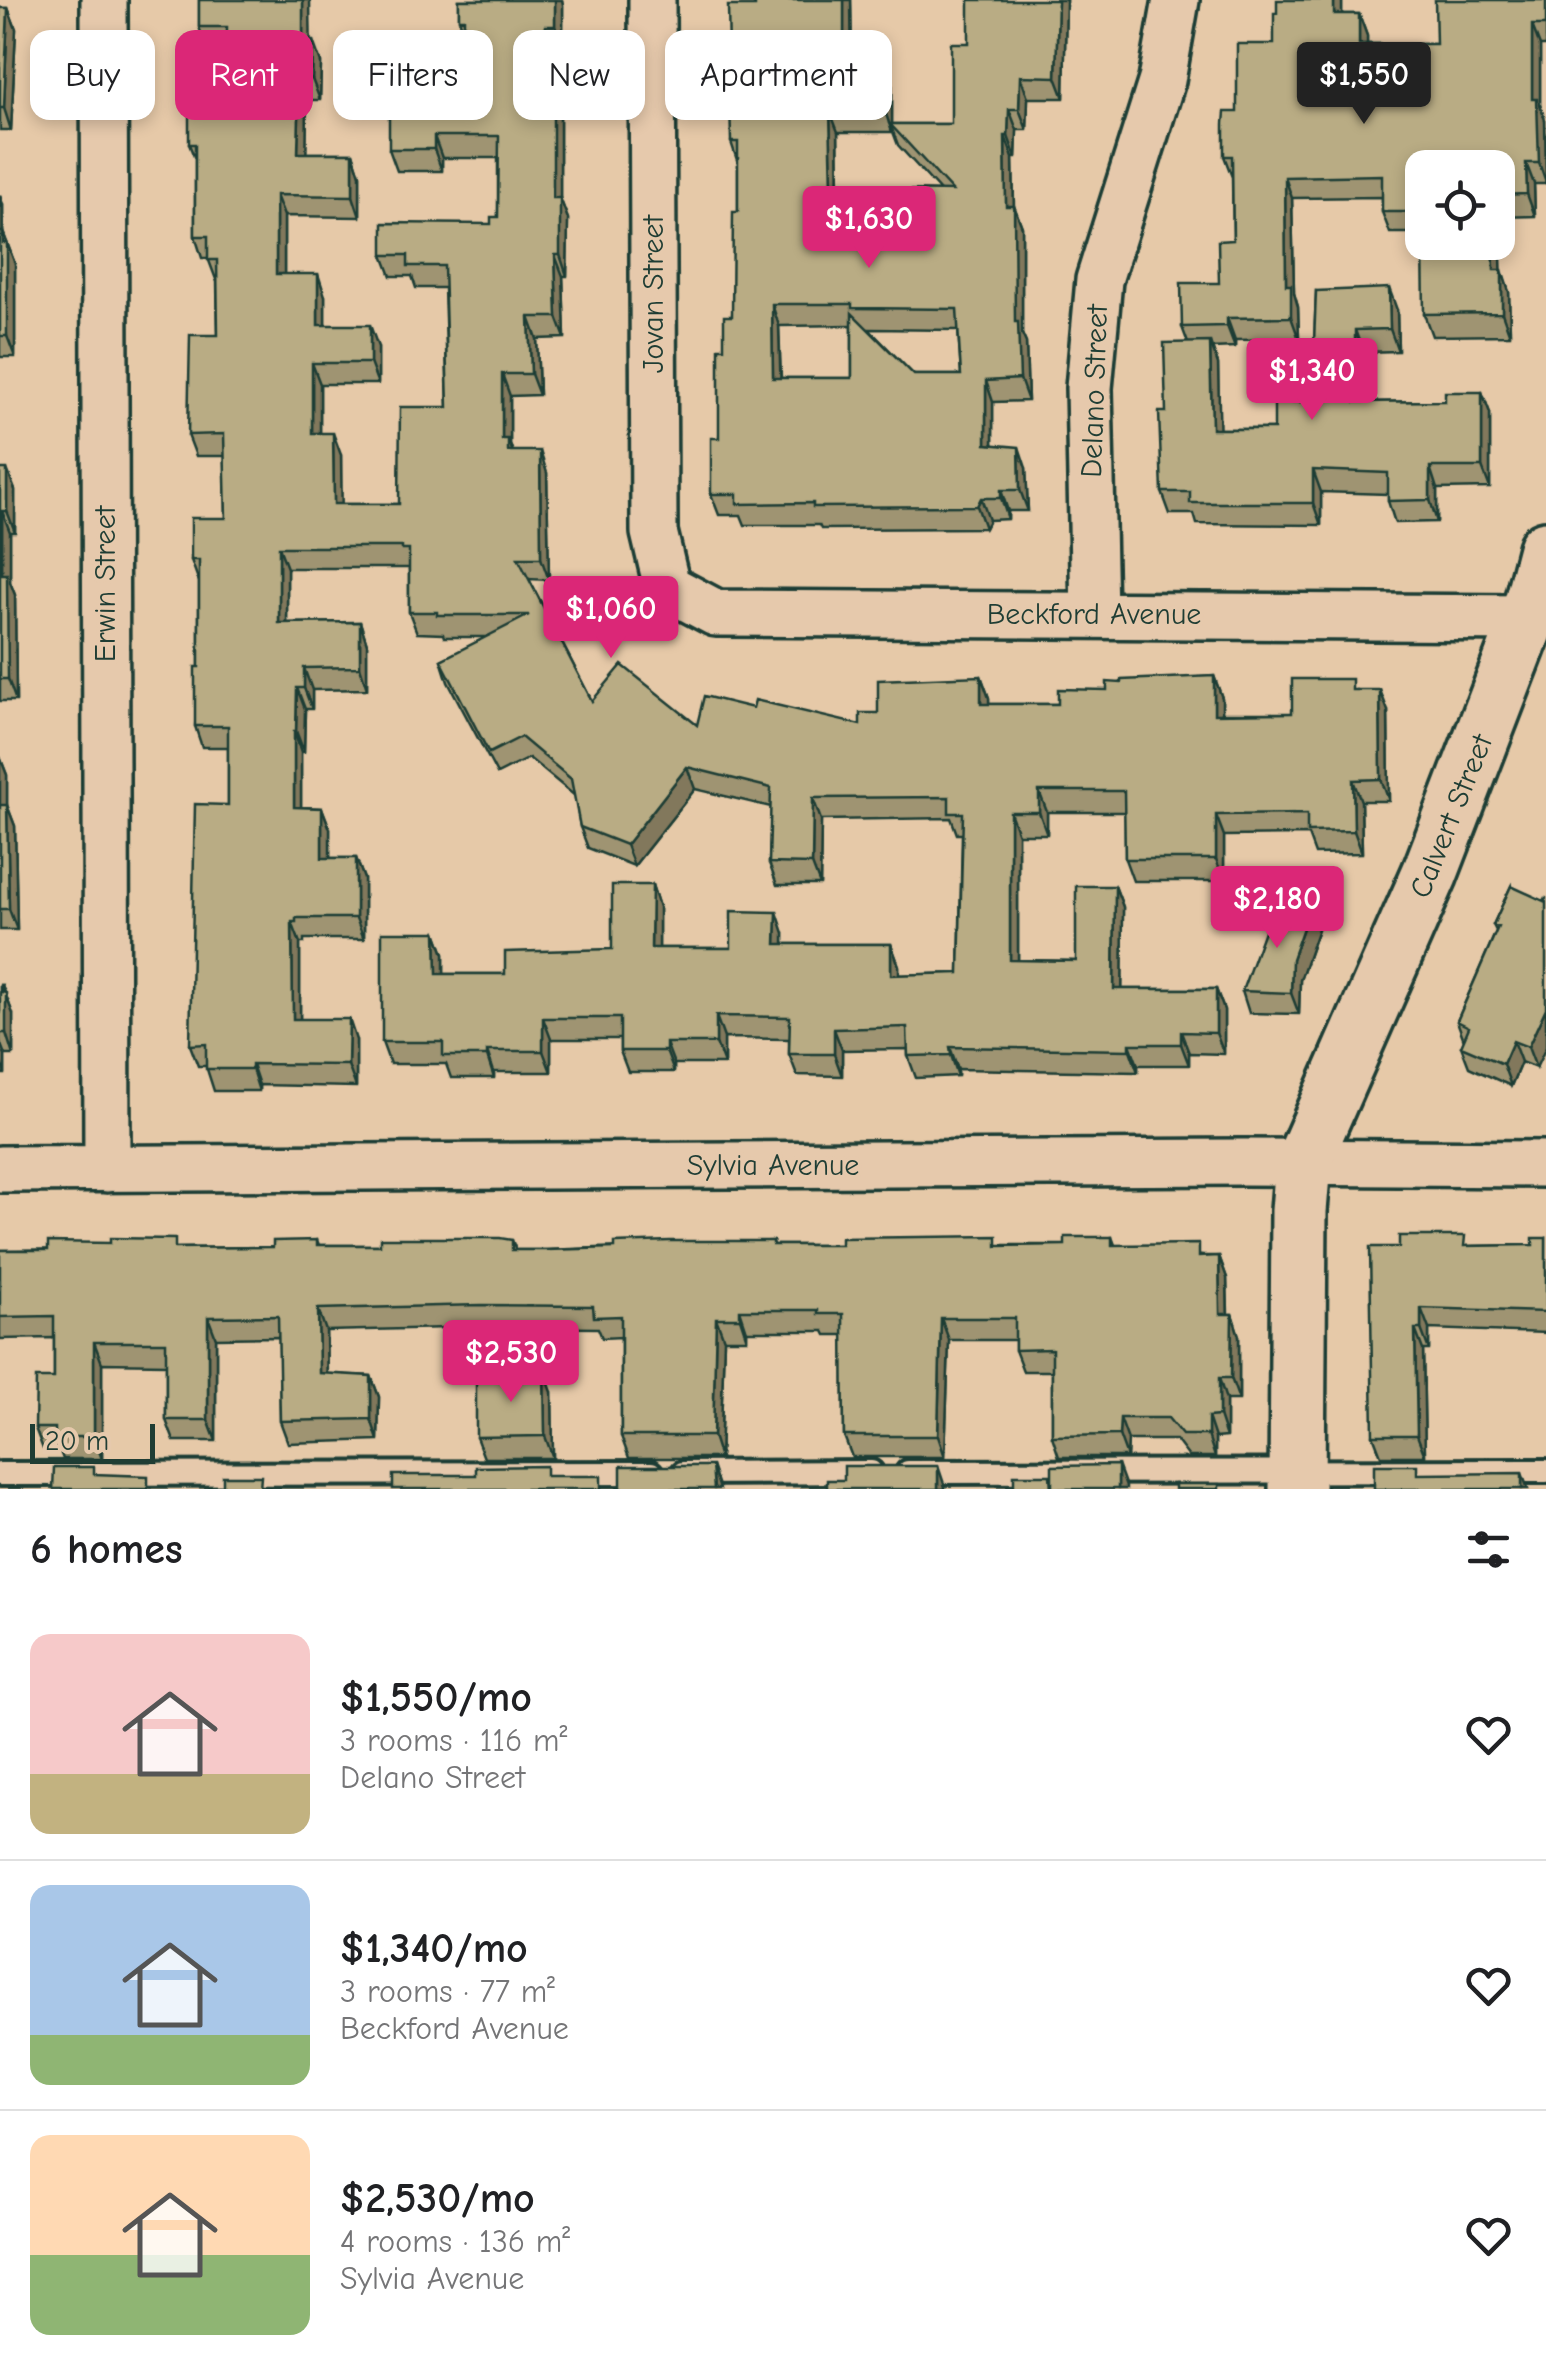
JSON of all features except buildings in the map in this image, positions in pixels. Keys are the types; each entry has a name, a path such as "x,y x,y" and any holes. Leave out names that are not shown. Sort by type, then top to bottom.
{"street":[{"name":"Erwin Street","path":"104,0 107,1169"},
{"name":"Jovan Street","path":"652,0 654,532 667,587"},
{"name":"Delano Street","path":"1094,613 1089,388 1098,280 1162,80 1176,0"},
{"name":"Calvert Street","path":"1297,1480 1298,1211 1303,1162 1430,873 1528,618 1546,549"},
{"name":"Beckford Avenue","path":"667,587 716,613 1528,618"},
{"name":"Sylvia Avenue","path":"0,1170 1546,1164"}],"lane":[{"path":"0,1474 1297,1480 1546,1472"}]}
